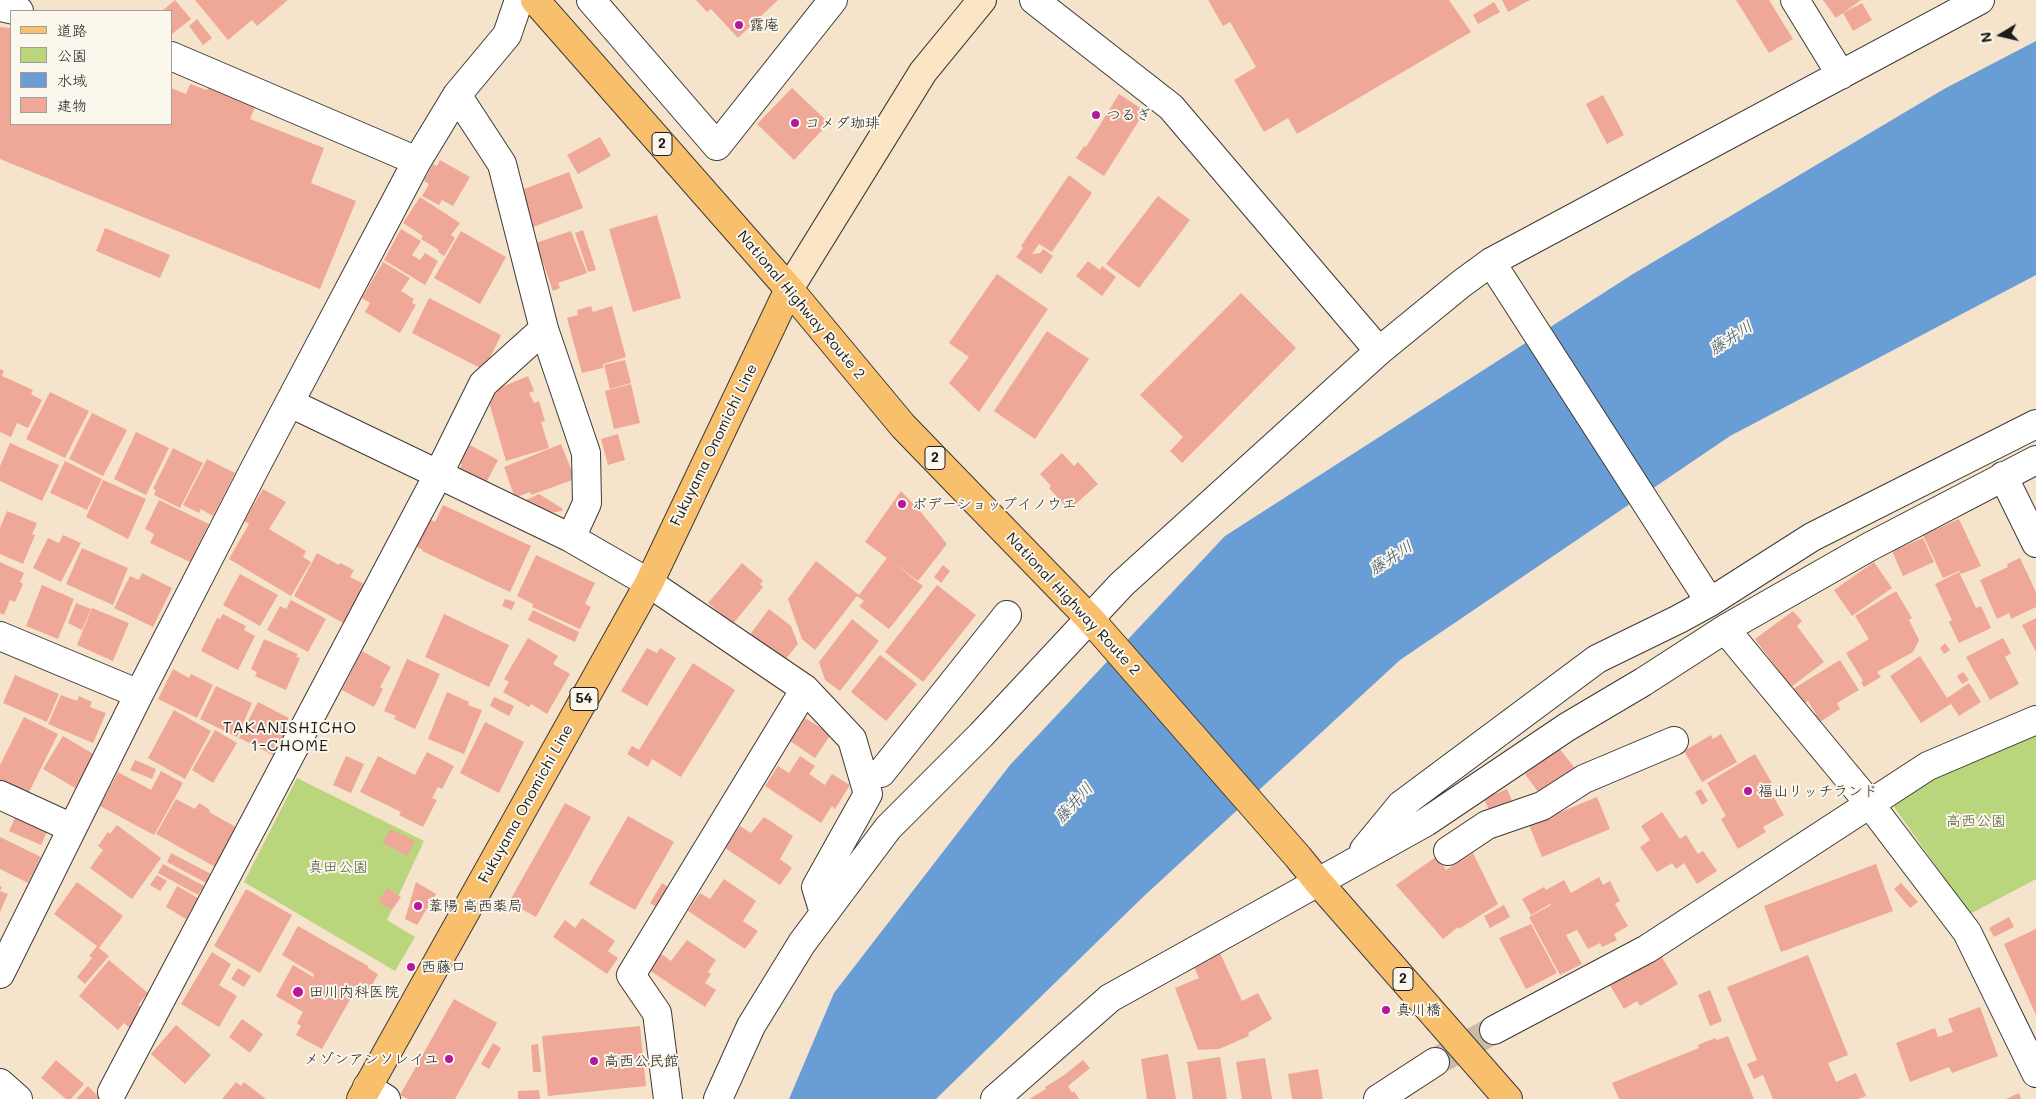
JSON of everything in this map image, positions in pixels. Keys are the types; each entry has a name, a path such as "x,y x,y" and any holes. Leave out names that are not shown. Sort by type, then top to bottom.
{"main road":[{"name":"National Highway Route 2","path":"535,0 789,289 903,426 1090,619 1508,1099"},
{"name":"Fukuyama Onomichi Line","path":"372,1095 649,583 789,289"}],"street":[{"path":"1,968 139,694 417,161 457,95 507,35 519,0"},
{"path":"590,0 717,146 833,0"},
{"path":"789,289 923,72 982,0"},
{"path":"1034,0 1171,107 1379,351"},
{"path":"1795,0 1841,75"},
{"path":"718,1099 751,1026 802,943 888,828 981,735 1122,584 1379,351 1460,284 1491,262 1980,0"},
{"path":"0,7 14,10"},
{"path":"172,56 417,161"},
{"path":"457,95 502,164 544,330 586,453 587,503 570,538"},
{"path":"1491,262 1710,602"},
{"path":"112,1092 438,475 482,384 544,330"},
{"path":"290,403 570,538 649,583 806,689 852,739 868,794 816,887 824,913"},
{"path":"1355,860 1401,805 1597,659 1710,602 1812,537 2036,424"},
{"path":"995,1099 1110,998 1426,822 1567,727 1643,682 1725,629 1868,547 2036,460"},
{"path":"2003,476 2036,543"},
{"path":"862,776 881,773 1007,615"},
{"path":"1725,629 1869,804 1967,932 2036,1073"},
{"path":"0,636 139,694"},
{"path":"668,1099 657,1013 631,975 806,689"},
{"path":"1494,1030 1647,949 1928,766 2036,720"},
{"path":"1448,851 1487,825 1542,806 1584,779 1674,741"},
{"path":"0,795 72,828"},
{"path":"1460,798 1487,825"},
{"path":"1378,1099 1435,1062"},
{"path":"0,1083 18,1099"}],"green space":[{"name":"高西公園","path":"2036,727 2036,879 1970,914 1892,804 1933,775"},
{"name":"真田公園","path":"297,778 424,841 387,920 415,937 395,971 244,882"}],"water":[{"name":"藤井川","path":"2036,41 2036,275 1730,436 1400,660 1143,897 936,1099 789,1099 834,993 1010,765 1225,536 1633,274 1944,89"}],"building":[{"path":"175,0 191,19 172,34 172,10 163,10"},
{"path":"195,0 288,0 257,26 252,20 228,40"},
{"name":"露庵","path":"696,0 778,0 738,38 711,9 707,12"},
{"path":"1208,0 1449,0 1471,32 1297,134 1288,118 1264,132 1234,80 1256,67 1230,22 1223,26"},
{"path":"1502,0 1530,0 1508,12"},
{"path":"1736,0 1769,0 1793,39 1769,53"},
{"path":"1823,0 1861,0 1836,18"},
{"path":"1494,2 1500,12 1478,24 1473,15"},
{"path":"1862,3 1872,20 1853,31 1843,13"},
{"path":"197,19 212,38 203,45 189,26"},
{"path":"0,27 10,28 10,125 172,125 172,88 186,94 190,84 207,90 209,86 240,98 239,100 255,107 250,119 324,148 311,183 356,201 320,289 0,159"},
{"path":"792,88 829,123 794,160 757,124"},
{"path":"1119,94 1145,111 1104,176 1076,158 1084,146 1086,147"},
{"path":"1603,95 1624,135 1607,144 1586,104"},
{"path":"600,137 611,156 578,174 567,155"},
{"path":"440,160 470,177 453,206 442,200 439,205 422,196 429,184 424,181 433,164 437,166"},
{"path":"569,172 583,208 533,227 519,191"},
{"path":"1069,175 1092,193 1052,252 1039,244 1032,254 1040,253 1043,249 1053,256 1041,274 1016,257 1023,248 1021,246"},
{"path":"1158,196 1190,220 1139,288 1106,264"},
{"path":"420,197 460,223 451,235 455,238 444,256 437,251 439,250 421,239 423,236 403,223"},
{"path":"657,215 681,298 633,312 609,229"},
{"path":"105,228 170,255 160,278 96,251"},
{"path":"401,229 421,241 412,255 420,260 425,253 438,261 425,285 384,260"},
{"path":"583,230 596,270 588,272 575,233"},
{"path":"461,231 506,257 480,304 434,278"},
{"path":"571,231 587,273 558,283 560,288 553,291 536,243"},
{"path":"1088,261 1100,270 1102,266 1116,277 1102,296 1076,276"},
{"path":"383,262 410,278 401,291 414,299 412,303 416,305 400,333 365,312 370,303 362,298"},
{"path":"997,274 1048,309 979,412 949,383 969,357 949,343"},
{"path":"1241,293 1296,348 1182,463 1170,451 1183,437 1140,395"},
{"path":"429,298 501,335 484,370 412,333"},
{"path":"591,306 593,312 612,306 626,357 603,364 603,368 582,373 567,318 578,315 577,310"},
{"path":"1047,331 1089,359 1035,439 994,411"},
{"path":"625,360 631,383 610,389 604,365"},
{"path":"0,369 4,371 2,376 33,390 31,394 42,400 28,428 17,423 11,437 0,432"},
{"path":"528,376 534,391 529,393 534,403 539,401 545,421 541,422 549,448 506,461 488,399 497,389"},
{"path":"631,384 640,423 614,429 605,391"},
{"path":"50,392 89,411 65,458 26,439"},
{"path":"92,413 127,430 103,476 69,459"},
{"path":"136,432 169,448 146,495 114,479"},
{"path":"618,434 625,460 608,465 601,439"},
{"path":"10,443 59,465 42,501 0,481 0,466"},
{"path":"466,443 498,460 486,483 460,468 462,464 457,461"},
{"path":"561,444 575,479 531,495 530,492 515,498 504,467"},
{"path":"173,448 203,463 180,508 154,495 156,490 153,489"},
{"path":"1062,453 1074,466 1078,462 1098,484 1069,510 1049,488 1051,486 1040,474"},
{"path":"207,459 235,473 213,516 201,509 199,513 183,505"},
{"path":"65,461 102,479 87,510 50,493"},
{"path":"103,480 146,499 128,539 86,517"},
{"path":"263,489 286,502 269,529 306,551 303,557 311,562 291,596 229,559 249,524 244,521"},
{"path":"901,491 947,544 918,581 892,562 923,586 889,629 859,606 864,601 857,596 815,650 802,639 788,599 816,561 859,595 887,558 865,542"},
{"path":"539,494 563,509 562,511 550,513 524,501"},
{"path":"159,500 209,524 190,562 150,543 154,534 145,529"},
{"path":"443,505 531,546 510,592 415,546 428,518 435,522"},
{"path":"7,511 37,523 32,534 35,535 23,564 0,554 0,528"},
{"path":"1959,519 1981,566 1961,574 1959,571 1943,578 1923,535"},
{"path":"63,535 81,543 61,582 33,568 48,538 59,543"},
{"path":"1923,538 1934,562 1903,576 1892,551"},
{"path":"82,548 128,568 113,605 66,584"},
{"path":"317,553 339,565 340,563 354,570 350,577 366,585 345,624 294,596"},
{"path":"536,555 595,583 585,604 591,607 580,629 532,607 533,604 517,596"},
{"path":"2020,558 2036,592 2036,607 2011,619 2009,613 1997,619 1980,580 2008,567 2007,564"},
{"path":"0,562 24,573 20,582 23,584 15,602 10,600 4,615 0,613"},
{"path":"1874,562 1892,588 1852,616 1834,590"},
{"path":"742,563 763,581 760,584 763,587 733,624 708,603"},
{"path":"943,565 950,571 941,583 934,577"},
{"path":"1959,572 1976,608 1981,606 1991,628 1959,643 1949,622 1952,620 1935,584"},
{"path":"142,573 172,588 153,627 114,608 130,576 139,580"},
{"path":"240,574 278,595 260,626 223,605"},
{"path":"42,585 74,599 58,639 26,626"},
{"path":"937,585 976,615 923,682 885,652"},
{"path":"1896,591 1912,618 1909,620 1919,640 1913,652 1877,672 1881,677 1864,687 1861,682 1863,681 1846,653 1869,639 1855,616"},
{"path":"505,599 515,602 512,610 502,606"},
{"path":"291,600 326,619 308,652 267,630 280,606 286,609"},
{"path":"76,603 91,609 82,630 68,623"},
{"path":"92,608 129,623 113,661 77,645"},
{"path":"769,609 791,626 798,644 785,660 749,636"},
{"path":"533,610 579,632 575,642 528,620"},
{"path":"1793,611 1802,621 1797,626 1824,662 1791,687 1755,639"},
{"path":"223,614 246,626 244,630 255,636 238,670 201,651 217,618 220,619"},
{"path":"444,614 509,645 489,687 425,657"},
{"path":"2036,618 2036,652 2022,625"},
{"path":"852,619 879,641 840,691 825,680 819,662"},
{"path":"528,638 558,656 553,664 570,674 547,714 531,704 529,707 503,692 509,682 504,679"},
{"path":"2003,638 2011,653 2005,657 2019,684 1990,700 1966,657"},
{"path":"264,639 298,654 296,657 300,658 286,690 255,676 257,672 251,669"},
{"path":"1945,643 1950,650 1944,654 1940,648"},
{"path":"647,648 657,653 660,648 676,658 647,706 621,691"},
{"path":"362,651 391,667 380,687 383,689 374,707 342,690"},
{"path":"880,655 917,684 886,721 851,692"},
{"path":"1920,656 1947,698 1969,683 1981,702 1959,716 1951,704 1921,723 1890,676"},
{"path":"407,659 440,674 415,729 394,719 396,716 384,711"},
{"path":"1840,660 1859,690 1837,703 1840,709 1817,724 1813,716 1816,714 1808,701 1802,705 1793,689"},
{"path":"693,663 735,690 681,777 652,759 648,767 627,754 632,746 639,750"},
{"path":"173,669 189,678 191,674 213,685 197,718 158,699"},
{"path":"1963,672 1969,680 1962,684 1957,676"},
{"path":"15,675 59,694 47,722 3,703"},
{"path":"216,686 252,703 237,737 200,719"},
{"path":"447,692 469,702 468,705 482,710 464,754 428,739"},
{"path":"61,695 77,701 79,696 92,702 90,707 106,713 93,743 48,724"},
{"path":"494,697 514,706 509,716 490,706"},
{"path":"258,702 289,718 284,727 289,730 275,756 239,738"},
{"path":"174,710 211,731 185,779 148,758"},
{"path":"24,717 58,734 26,798 0,786 0,765"},
{"path":"805,718 831,734 815,758 790,741"},
{"path":"485,722 524,742 499,793 460,773"},
{"path":"215,730 237,743 213,783 192,770"},
{"path":"1721,734 1737,762 1702,782 1684,751 1711,735 1713,739"},
{"path":"63,736 95,755 75,788 43,769"},
{"path":"1559,748 1578,772 1543,799 1525,774"},
{"path":"427,752 454,766 442,789 438,787 432,798 437,800 423,827 399,815 401,812 360,792 378,756 415,775"},
{"path":"1755,754 1772,783 1767,786 1784,815 1763,827 1766,832 1738,849 1721,819 1726,816 1707,783"},
{"path":"346,756 364,764 351,793 333,785"},
{"path":"800,756 815,766 809,774 825,785 832,774 850,785 835,809 832,806 821,823 765,786 778,766 789,773"},
{"path":"135,760 156,769 152,779 130,770"},
{"path":"161,771 183,783 154,835 100,806 118,772 151,790"},
{"path":"1507,789 1513,803 1490,812 1484,799"},
{"path":"1701,789 1708,801 1702,805 1695,792"},
{"path":"1597,797 1610,829 1542,857 1529,825"},
{"path":"176,799 195,809 199,803 210,810 209,812 241,830 219,869 156,834"},
{"path":"565,803 591,817 536,917 509,902"},
{"path":"18,811 50,825 41,845 9,831"},
{"path":"1662,812 1680,839 1686,835 1698,854 1703,851 1717,871 1697,884 1684,863 1676,869 1672,863 1657,872 1640,847 1650,840 1641,826"},
{"path":"628,816 674,842 635,910 589,884"},
{"path":"764,817 793,836 780,859 792,868 780,885 725,848 740,826 751,833"},
{"path":"117,825 161,858 132,899 90,868 103,850 98,846 108,832 110,834"},
{"path":"390,829 415,841 407,856 383,843"},
{"path":"0,837 41,857 28,883 0,869"},
{"path":"171,853 215,876 210,885 167,862"},
{"path":"1473,853 1498,904 1459,929 1458,927 1443,939 1396,885 1437,856 1446,870"},
{"path":"163,864 204,886 198,895 158,873"},
{"path":"1876,864 1893,911 1781,952 1764,906"},
{"path":"157,875 167,881 160,891 150,885"},
{"path":"1599,877 1603,885 1610,881 1620,901 1615,904 1628,926 1614,934 1617,940 1602,947 1600,943 1588,949 1577,930 1566,935 1582,964 1560,975 1529,917 1551,905 1531,915 1522,899 1544,887 1546,890 1564,880 1571,893"},
{"path":"724,879 756,901 743,921 758,931 745,949 688,911 700,893 710,899"},
{"path":"77,882 123,916 99,948 109,956 85,984 77,977 92,958 89,956 97,946 54,914"},
{"name":"葦陽 高西薬局","path":"416,882 436,894 417,925 405,919"},
{"path":"662,883 670,888 658,908 650,903"},
{"path":"1901,883 1918,902 1910,908 1894,889"},
{"path":"177,886 198,898 186,919 166,907"},
{"path":"387,888 401,897 392,910 378,902"},
{"path":"246,889 292,915 260,973 214,946"},
{"path":"0,891 8,894 0,912"},
{"path":"1504,905 1510,917 1490,928 1484,916"},
{"path":"2009,917 2014,927 1994,937 1989,928"},
{"path":"582,918 615,941 608,951 618,958 607,974 553,937 565,920 575,928"},
{"path":"1531,924 1557,973 1526,989 1499,938"},
{"path":"298,926 368,966 368,968 378,974 370,989 360,982 322,1049 296,1035 301,1026 297,1023 303,1012 276,996 293,965 313,977 314,974 282,955"},
{"path":"2036,929 2036,1015 2004,944"},
{"path":"687,940 716,960 708,972 711,974 705,983 716,990 705,1007 649,970 660,953 671,961"},
{"path":"212,952 231,964 219,985 237,996 219,1027 181,1004"},
{"path":"1659,952 1678,984 1640,1006 1637,1001 1624,1009 1608,982"},
{"path":"1220,953 1242,1001 1258,993 1272,1019 1248,1033 1249,1036 1219,1049 1198,1050 1175,988 1199,978 1193,965"},
{"path":"1808,955 1848,1055 1828,1063 1836,1082 1856,1073 1866,1096 1858,1099 1773,1099 1763,1075 1754,1079 1747,1064 1757,1060 1727,987"},
{"path":"109,960 148,993 138,1005 146,1010 133,1031 124,1023 118,1030 79,996"},
{"path":"238,968 251,976 244,987 231,979"},
{"path":"1710,990 1722,1021 1710,1026 1698,995"},
{"name":"メゾンアンソレイユ","path":"454,999 497,1023 455,1099 408,1099 400,1095"},
{"path":"1980,1007 1998,1056 1952,1073 1949,1067 1910,1082 1896,1043 1935,1028 1938,1037 1953,1032 1948,1019"},
{"path":"242,1019 263,1034 250,1053 229,1037"},
{"path":"176,1025 211,1055 185,1084 151,1054"},
{"name":"高西公民館","path":"640,1026 646,1086 548,1096 542,1036"},
{"path":"1728,1036 1754,1099 1619,1099 1612,1083 1699,1048 1698,1045 1715,1038 1717,1040"},
{"path":"493,1043 501,1048 489,1069 481,1064"},
{"path":"538,1044 541,1072 533,1072 531,1045"},
{"path":"1168,1054 1176,1099 1147,1099 1141,1059"},
{"path":"1220,1057 1227,1099 1193,1099 1187,1062"},
{"path":"1265,1058 1272,1099 1242,1099 1236,1062"},
{"path":"56,1060 84,1084 71,1099 66,1099 41,1078"},
{"path":"1083,1060 1090,1068 1068,1086 1079,1099 1029,1099 1046,1089 1045,1087"},
{"path":"1318,1069 1323,1099 1292,1099 1288,1074"},
{"path":"236,1082 241,1086 244,1082 266,1099 222,1099"},
{"path":"88,1086 101,1099 76,1099"},
{"path":"539,1090 540,1099 518,1099 518,1091"},
{"path":"2019,1093 2021,1099 2006,1099"}],"tunnel":[{"path":"1435,1062 1494,1030"}],"place":[{"name":"露庵","path":"739,25"},
{"name":"つるぎ","path":"1096,115"},
{"name":"コメダ珈琲","path":"795,123"},
{"name":"ボデーショップイノウエ","path":"902,504"},
{"name":"福山リッチランド","path":"1748,791"},
{"name":"葦陽 高西薬局","path":"418,906"},
{"name":"西藤口","path":"411,967"},
{"name":"田川内科医院","path":"298,992"},
{"name":"真川橋","path":"1386,1010"},
{"name":"メゾンアンソレイユ","path":"449,1059"},
{"name":"高西公民館","path":"594,1061"}],"district":[{"name":"TAKANISHICHO 1-CHOME","path":"290,737"}]}
